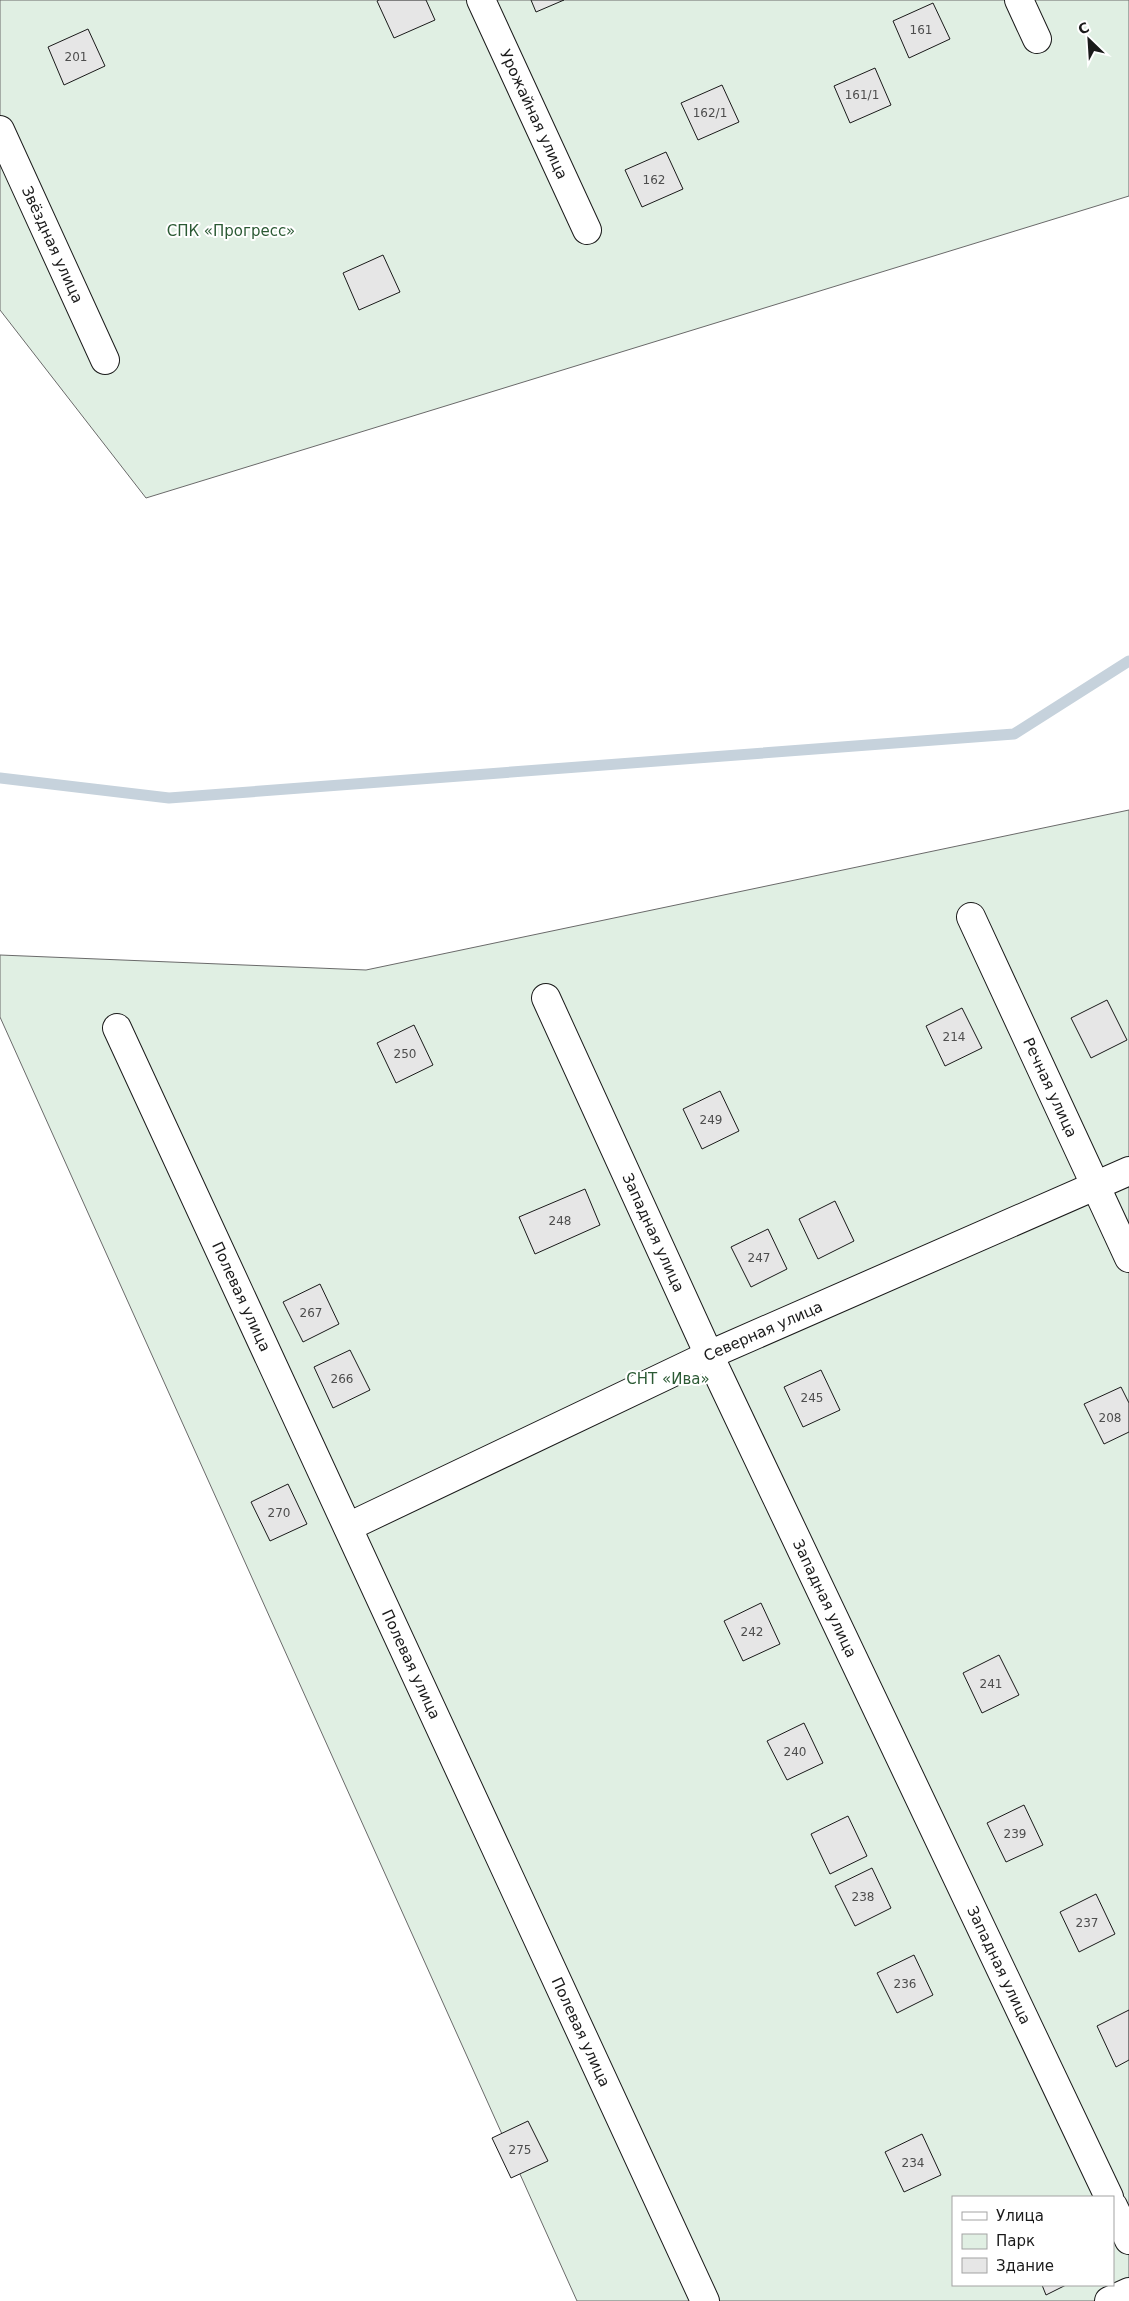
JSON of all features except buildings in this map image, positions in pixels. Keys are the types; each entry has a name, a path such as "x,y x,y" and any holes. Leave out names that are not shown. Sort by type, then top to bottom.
{"street":[{"name":"Урожайная улица","path":"481,0 587,230"},
{"path":"1019,0 1037,39"},
{"name":"Звёздная улица","path":"0,130 105,360"},
{"name":"Речная улица","path":"972,917 1129,1258"},
{"name":"Западная улица","path":"546,998 709,1356 1108,2196"},
{"name":"Полевая улица","path":"117,1028 705,2301"},
{"name":"Северная улица","path":"348,1527 709,1356 1129,1171"},
{"path":"1114,2208 1129,2240"},
{"path":"1109,2301 1129,2292"}],"green space":[{"name":"СПК «Прогресс»","path":"0,0 1129,0 1129,196 146,498 0,310"},
{"name":"СНТ «Ива»","path":"1129,810 1129,2301 577,2301 0,1017 0,955 366,970"}],"waterway":[{"path":"0,778 169,798 1014,734 1129,661"}]}
